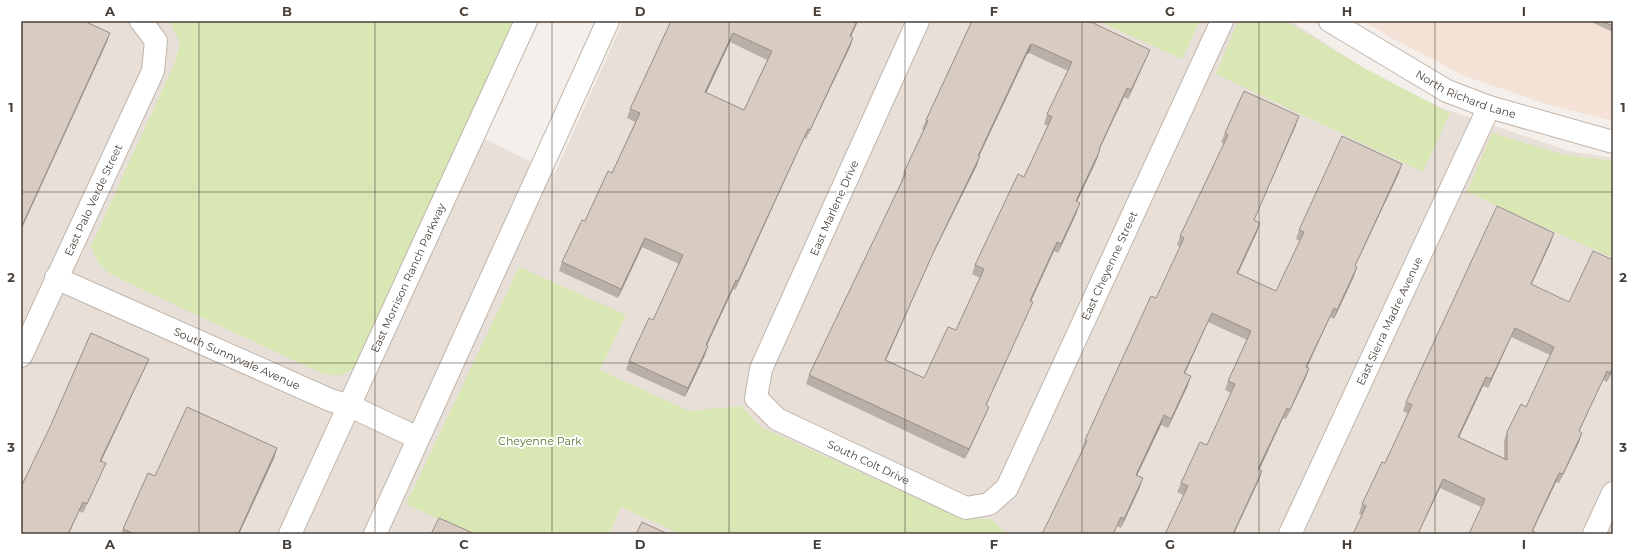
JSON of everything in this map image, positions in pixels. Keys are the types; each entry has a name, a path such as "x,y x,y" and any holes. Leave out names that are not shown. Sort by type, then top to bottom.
{"street":[{"name":"East Palo Verde Street","path":"21,356 153,71 156,41 141,21"},
{"name":"East Morrison Ranch Parkway","path":"290,534 526,21"},
{"path":"375,534 608,21"},
{"name":"East Marlene Drive","path":"756,398 761,369 918,21"},
{"name":"East Cheyenne Street","path":"989,504 1008,488 1222,21"},
{"name":"North Richard Lane","path":"1330,21 1447,90 1488,107 1562,129 1613,142"},
{"name":"East Sierra Madre Avenue","path":"1290,534 1488,107"},
{"name":"South Sunnyvale Avenue","path":"56,278 330,400 350,406 418,438"},
{"name":"South Colt Drive","path":"756,398 777,419 966,508 989,504"},
{"path":"1594,534 1613,493"}],"shaded area":[{"path":"21,21 239,21 555,173 623,21 1291,21 1362,67 1436,106 1569,151 1613,158 1613,534 21,534"},
{"path":"1363,21 1613,21 1613,121 1546,104 1465,76 1397,41"}],"green space":[{"path":"170,21 516,21 361,360 345,374 323,374 122,280 102,267 96,258 91,246 175,62 180,43"},
{"path":"1098,21 1200,21 1182,59"},
{"path":"1238,21 1286,21 1362,67 1450,113 1423,172 1216,74"},
{"path":"1492,133 1565,155 1613,161 1613,258 1467,192"},
{"name":"Cheyenne Park","path":"519,267 626,315 600,370 689,411 741,406 761,427 960,518 991,519 1007,534 681,534 621,507 609,534 471,534 406,504"}],"building":[{"path":"21,21 84,21 110,33 21,228"},
{"path":"671,21 857,21 850,36 853,38 810,130 808,129 738,281 736,280 706,345 708,346 688,388 629,361 649,318 653,320 683,255 645,238 621,289 562,262 582,220 585,221 608,171 612,173 640,113 630,109","holes":["733,33 772,51 744,110 705,92"]},
{"path":"972,21 1089,21 1150,50 1131,90 1127,88 1076,201 1080,203 1061,244 1057,242 1030,301 1033,302 986,405 989,407 969,449 809,375 906,173 904,172 928,121 926,120","holes":["1032,44 1072,62 1047,114 1052,117 1024,177 1018,174 975,265 984,269 956,330 948,327 924,378 885,360 1030,45"]},
{"path":"1601,21 1613,21 1613,26"},
{"path":"1244,91 1299,116 1254,220 1260,223 1237,273 1276,291 1304,232 1299,230 1342,136 1402,164 1355,266 1357,267 1337,310 1334,308 1306,367 1309,368 1290,410 1287,408 1258,469 1262,471 1233,534 1165,534 1188,486 1181,483 1200,442 1207,445 1235,384 1228,381 1251,331 1212,313 1184,373 1191,376 1171,419 1164,415 1136,475 1143,478 1124,519 1121,517 1113,534 1042,534 1087,441 1085,440 1151,296 1156,298 1184,238 1180,236 1228,135 1225,133"},
{"path":"1497,206 1554,233 1531,284 1569,302 1593,251 1613,260 1613,367 1610,373 1607,371 1579,431 1582,433 1563,474 1559,473 1532,531 1535,532 1534,534 1469,534 1485,499 1443,479 1418,534 1353,534 1366,506 1362,504 1382,462 1385,463 1412,405 1406,402","holes":["1515,328 1554,347 1526,407 1521,404 1507,432 1507,460 1458,437 1486,377 1491,379"]},
{"path":"91,333 149,359 100,461 106,463 87,504 83,502 68,534 21,534 21,487 50,427"},
{"path":"187,407 277,448 238,534 135,534 123,529 148,473 155,476"},
{"path":"439,518 475,534 431,534"},
{"path":"642,522 668,534 636,534"}]}
